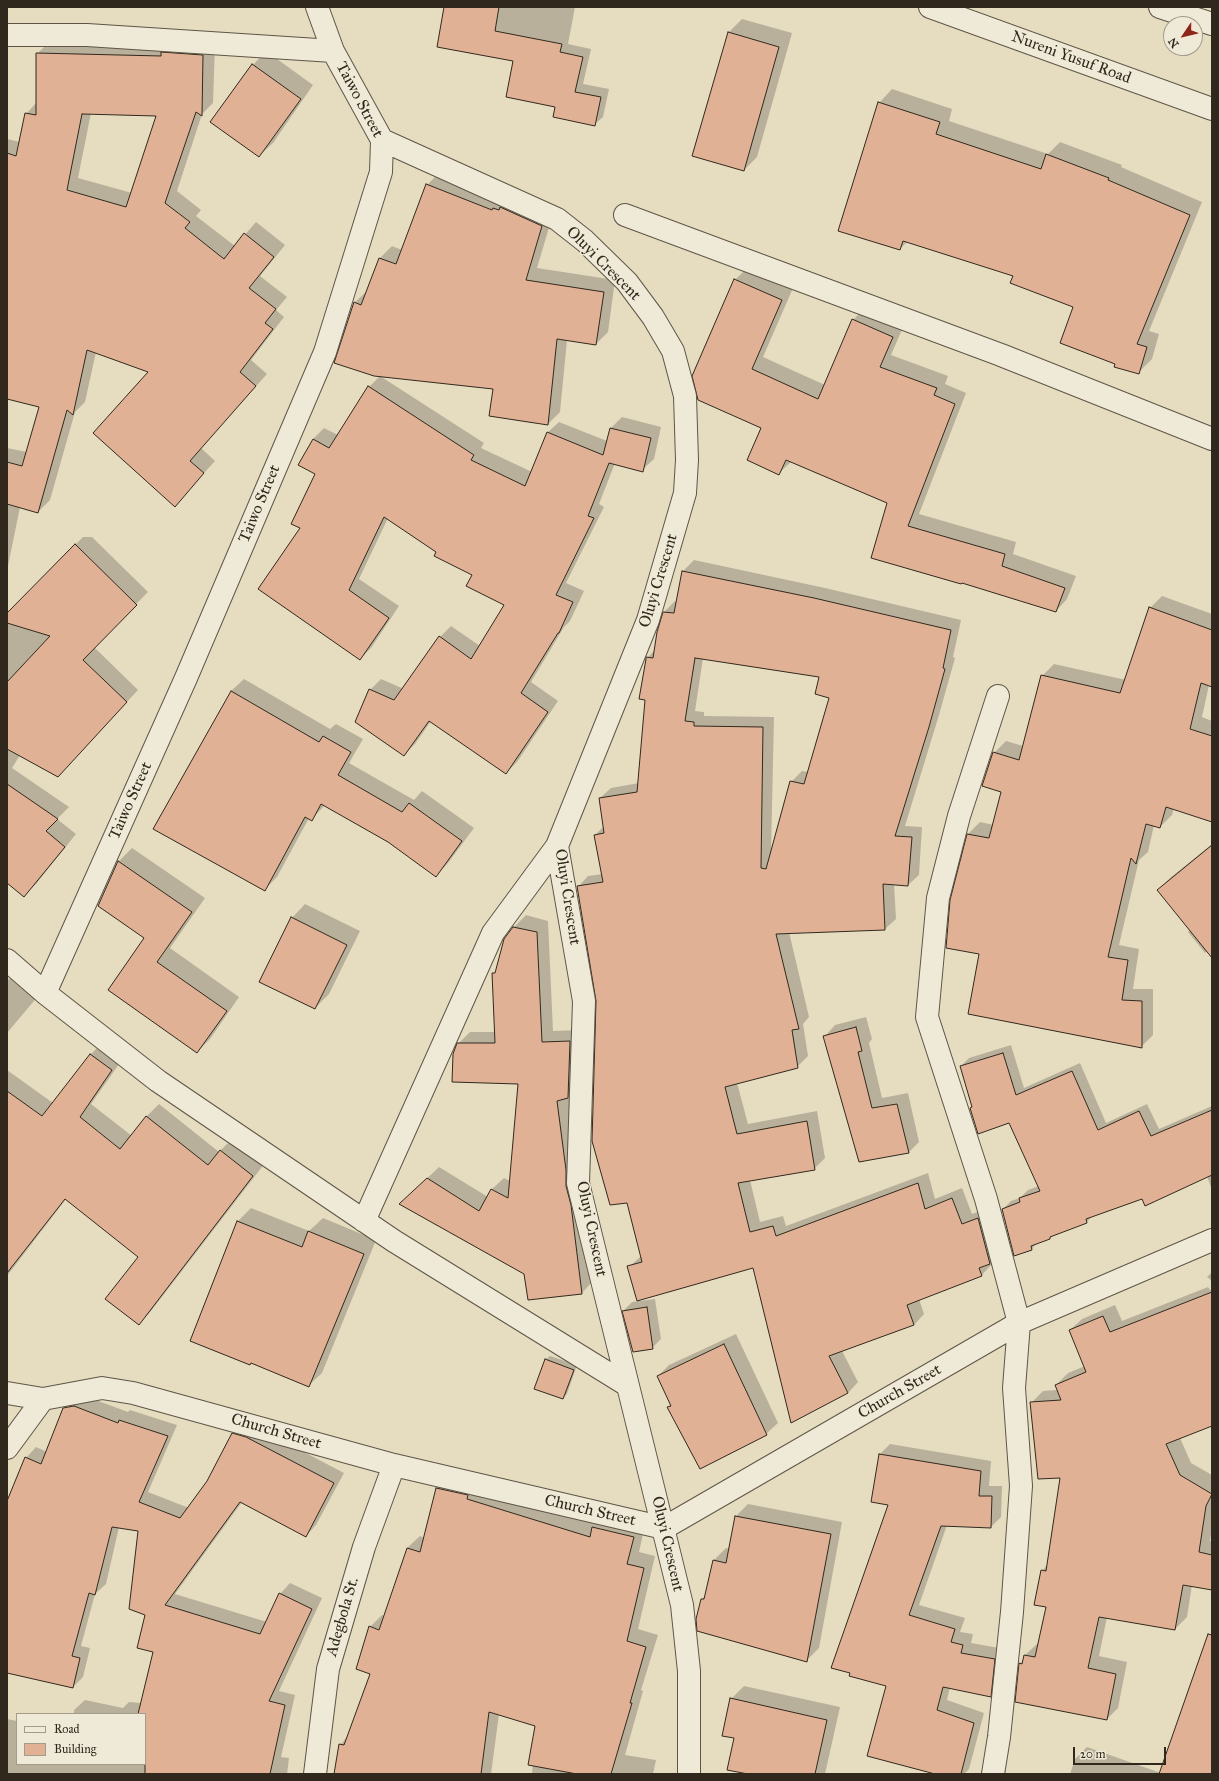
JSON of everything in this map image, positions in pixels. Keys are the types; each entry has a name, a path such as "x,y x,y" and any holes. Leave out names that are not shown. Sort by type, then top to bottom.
{"street":[{"name":"Taiwo Street","path":"45,994 186,678 325,352 381,172 382,140 333,51 317,7"},
{"name":"Nureni Yusuf Road","path":"930,7 971,14 1212,108"},
{"path":"1160,7 1212,24"},
{"path":"7,37 87,35 333,51"},
{"name":"Oluyi Crescent","path":"382,140 557,219 585,240 626,282 653,317 672,351 685,396 687,460 685,493 648,620 557,846 584,1001 578,1183 682,1605 689,1671 689,1774"},
{"path":"625,214 1001,355 1212,439"},
{"path":"993,1774 999,1737 1012,1612 1021,1486 1014,1388 1020,1323 986,1199 927,1017 938,898 959,816 998,696"},
{"path":"364,1221 494,932 557,846"},
{"path":"7,960 45,994 158,1081 394,1242 627,1385"},
{"name":"Church Street","path":"7,1394 42,1399 102,1388 133,1393 394,1465 664,1528 1020,1323 1212,1240"},
{"path":"7,1448 42,1399"},
{"name":"Adegbola St.","path":"315,1774 328,1669 364,1546 394,1465"}],"building":[{"path":"444,7 499,7 495,31 562,44 560,52 583,57 575,92 601,97 595,126 553,117 555,107 506,97 513,61 437,47"},
{"path":"728,32 779,47 744,171 692,156"},
{"path":"161,52 203,55 202,116 196,112 165,203 190,222 185,228 224,259 244,233 274,257 249,288 276,309 265,323 273,329 240,372 256,386 190,461 204,473 175,507 93,433 148,372 87,350 73,415 67,410 38,513 7,504 7,462 22,466 39,407 7,399 7,153 16,156 25,113 36,115 36,53 161,56","holes":["82,114 156,116 126,207 67,190"]},
{"path":"252,64 301,99 259,157 210,122"},
{"path":"878,102 940,122 936,134 1041,169 1046,154 1109,178 1108,180 1190,215 1137,344 1147,347 1139,374 1114,367 1115,364 1060,343 1073,307 1010,283 1013,276 903,241 900,250 838,231"},
{"path":"426,184 492,210 493,208 499,210 500,207 542,226 526,280 604,292 596,345 557,339 548,425 489,416 493,389 374,376 334,363 354,302 361,305 379,258 396,264"},
{"path":"734,279 782,300 752,369 818,399 852,319 893,337 880,367 937,388 934,395 955,404 908,526 1005,554 1002,566 1065,588 1056,612 962,583 961,584 871,558 887,503 786,460 779,475 747,460 761,428 698,400 692,376"},
{"path":"368,386 474,455 471,460 525,486 547,432 603,455 610,428 651,438 643,472 609,463 588,516 594,518 556,595 573,602 559,633 521,693 548,712 506,774 429,721 404,756 355,722 369,689 394,700 439,636 471,659 504,605 466,586 472,575 434,556 436,552 384,517 349,590 389,618 360,660 258,589 300,528 291,524 315,474 298,465 313,439 329,448"},
{"path":"75,544 137,605 83,660 127,702 58,777 7,749 7,682 50,636 7,623 7,613"},
{"path":"682,571 814,598 951,630 943,668 945,669 929,727 895,836 912,837 908,886 883,884 885,930 776,934 799,1029 792,1030 798,1068 725,1087 737,1134 807,1121 815,1170 738,1183 750,1232 773,1226 776,1236 918,1183 925,1209 952,1198 962,1224 978,1218 990,1264 979,1268 982,1276 907,1305 914,1325 829,1356 848,1393 791,1423 753,1268 637,1301 627,1266 642,1262 627,1203 610,1205 592,1141 596,1001 577,886 603,882 594,835 604,833 599,798 637,792 645,700 639,699 646,657 653,658 657,632 663,612 674,613","holes":["695,658 819,677 815,694 829,698 804,784 790,781 766,869 761,868 763,727 694,726 694,722 685,721"]},
{"path":"1149,607 1212,630 1212,687 1201,683 1190,729 1212,736 1212,822 1166,807 1160,828 1146,824 1136,864 1131,858 1108,957 1128,960 1122,1000 1142,1001 1142,1048 968,1014 979,954 946,948 950,900 967,834 989,838 1001,792 982,786 993,752 1019,760 1041,675 1120,693"},
{"path":"231,691 319,742 323,736 351,752 338,775 402,812 409,803 462,841 436,877 388,842 321,804 312,821 305,817 265,891 153,829"},
{"path":"7,784 58,819 46,831 65,847 24,897 7,883"},
{"path":"1212,845 1212,958 1157,890"},
{"path":"118,861 192,912 157,962 227,1011 197,1053 108,990 144,938 98,906"},
{"path":"291,917 347,945 315,1009 259,982"},
{"path":"513,927 537,932 542,1042 570,1041 568,1098 557,1101 566,1170 566,1186 571,1205 582,1294 528,1300 524,1274 399,1204 427,1178 479,1211 491,1189 508,1198 518,1084 452,1082 453,1054 457,1043 495,1043 492,973 495,973 504,939"},
{"path":"856,1027 862,1051 858,1052 872,1108 897,1104 909,1153 859,1162 823,1036"},
{"path":"1003,1053 1016,1095 1072,1071 1098,1130 1139,1111 1151,1136 1212,1110 1212,1175 1145,1206 1142,1199 1086,1219 1087,1223 1050,1237 1050,1239 1031,1246 1032,1250 1014,1256 1002,1209 1020,1202 1019,1198 1040,1191 1009,1123 978,1134 960,1066"},
{"path":"90,1054 112,1070 80,1117 120,1149 146,1116 208,1165 220,1150 253,1176 139,1325 105,1299 138,1257 65,1199 7,1273 7,1091 42,1116"},
{"path":"237,1221 302,1247 308,1231 364,1254 309,1387 251,1363 250,1365 190,1341"},
{"path":"1212,1292 1212,1426 1166,1444 1180,1475 1212,1494 1206,1506 1199,1552 1212,1555 1212,1590 1183,1585 1175,1630 1099,1617 1088,1668 1116,1674 1107,1720 1015,1702 1019,1663 1022,1664 1024,1655 1035,1657 1046,1607 1034,1605 1041,1570 1046,1571 1060,1478 1038,1479 1030,1402 1061,1400 1055,1385 1086,1372 1069,1330 1103,1316 1110,1332"},
{"path":"647,1307 653,1349 633,1352 622,1311"},
{"path":"724,1344 767,1435 700,1469 667,1407 671,1406 657,1376"},
{"path":"545,1359 574,1370 563,1399 534,1389"},
{"path":"74,1406 118,1423 119,1420 168,1436 139,1502 180,1518 207,1481 232,1433 246,1437 334,1483 306,1537 240,1502 165,1605 260,1634 279,1593 312,1609 269,1701 285,1705 270,1774 145,1774 146,1713 138,1713 153,1652 137,1648 145,1615 129,1609 138,1531 112,1527 95,1595 89,1593 72,1656 80,1658 73,1688 7,1673 7,1501 25,1457 41,1464 63,1408"},
{"path":"879,1454 981,1471 979,1496 992,1496 991,1528 941,1526 909,1615 955,1629 951,1642 963,1645 961,1653 995,1659 991,1697 943,1687 937,1710 974,1723 961,1774 935,1774 867,1756 886,1686 849,1676 850,1673 831,1668 888,1505 871,1502"},
{"path":"436,1488 468,1495 467,1499 590,1537 592,1527 634,1537 627,1564 644,1568 627,1641 646,1647 630,1703 632,1703 611,1774 577,1774 528,1765 535,1726 489,1712 481,1774 334,1774 339,1744 344,1745 370,1674 356,1669 369,1626 379,1630 407,1548 420,1552"},
{"path":"735,1516 831,1534 807,1662 697,1631 696,1619 701,1599 704,1599 713,1560 726,1563"},
{"path":"1208,1634 1212,1635 1212,1774 1159,1774"},
{"path":"730,1698 827,1720 815,1774 748,1774 727,1770 734,1738 722,1736"}]}
